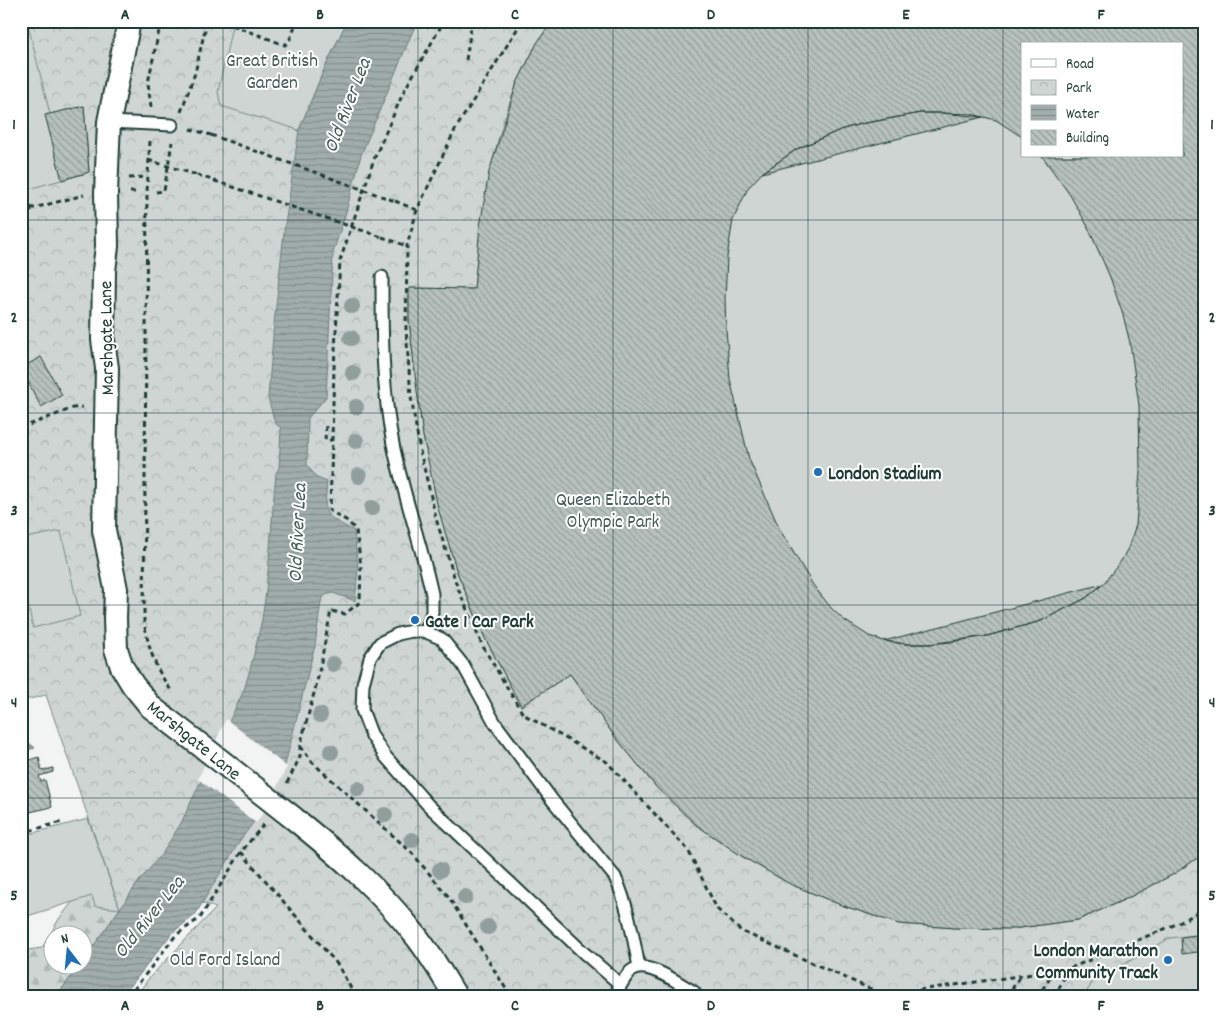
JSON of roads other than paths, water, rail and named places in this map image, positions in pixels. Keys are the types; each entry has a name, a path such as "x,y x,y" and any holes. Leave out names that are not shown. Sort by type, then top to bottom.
{"street":[{"name":"Marshgate Lane","path":"126,23 109,122 105,188 107,246 104,278 103,340 106,368 104,530 116,589 116,649 122,667 132,686 151,707 334,851 380,895 416,936 456,997"}],"lane":[{"path":"109,122 172,124"},
{"path":"382,277 382,332 386,396 392,443 432,594 432,612 426,632"},
{"path":"621,985 584,953 428,805 385,756 372,736 362,710 363,684 370,658 380,643 398,634 412,631 426,632 442,639 453,652 463,665 495,723 553,800 615,877 621,891 632,931 639,967"},
{"path":"614,997 630,972 639,967 647,967 694,992 697,997"}],"water":[{"name":"Old River Lea","path":"347,21 417,21 361,155 333,253 326,397 308,418 307,465 317,478 327,482 325,502 327,513 336,521 354,531 358,568 355,601 333,593 325,595 321,601 315,645 285,765 262,811 241,839 195,915 172,933 122,997 56,997 72,976 92,976 92,948 140,880 162,854 181,823 244,690 254,655 265,601 276,473 279,468 281,428 275,423 268,398 284,232 299,130 322,74"},
{"path":"21,736 35,748 21,752"}],"place":[{"name":"London Stadium","path":"818,472"},
{"name":"Gate 1 Car Park","path":"415,620"},
{"name":"London Marathon Community Track","path":"1168,960"}],"park label":[{"name":"Great British Garden","path":"272,70"},
{"name":"Queen Elizabeth Olympic Park","path":"613,509"},
{"name":"Old Ford Island","path":"225,958"}]}
